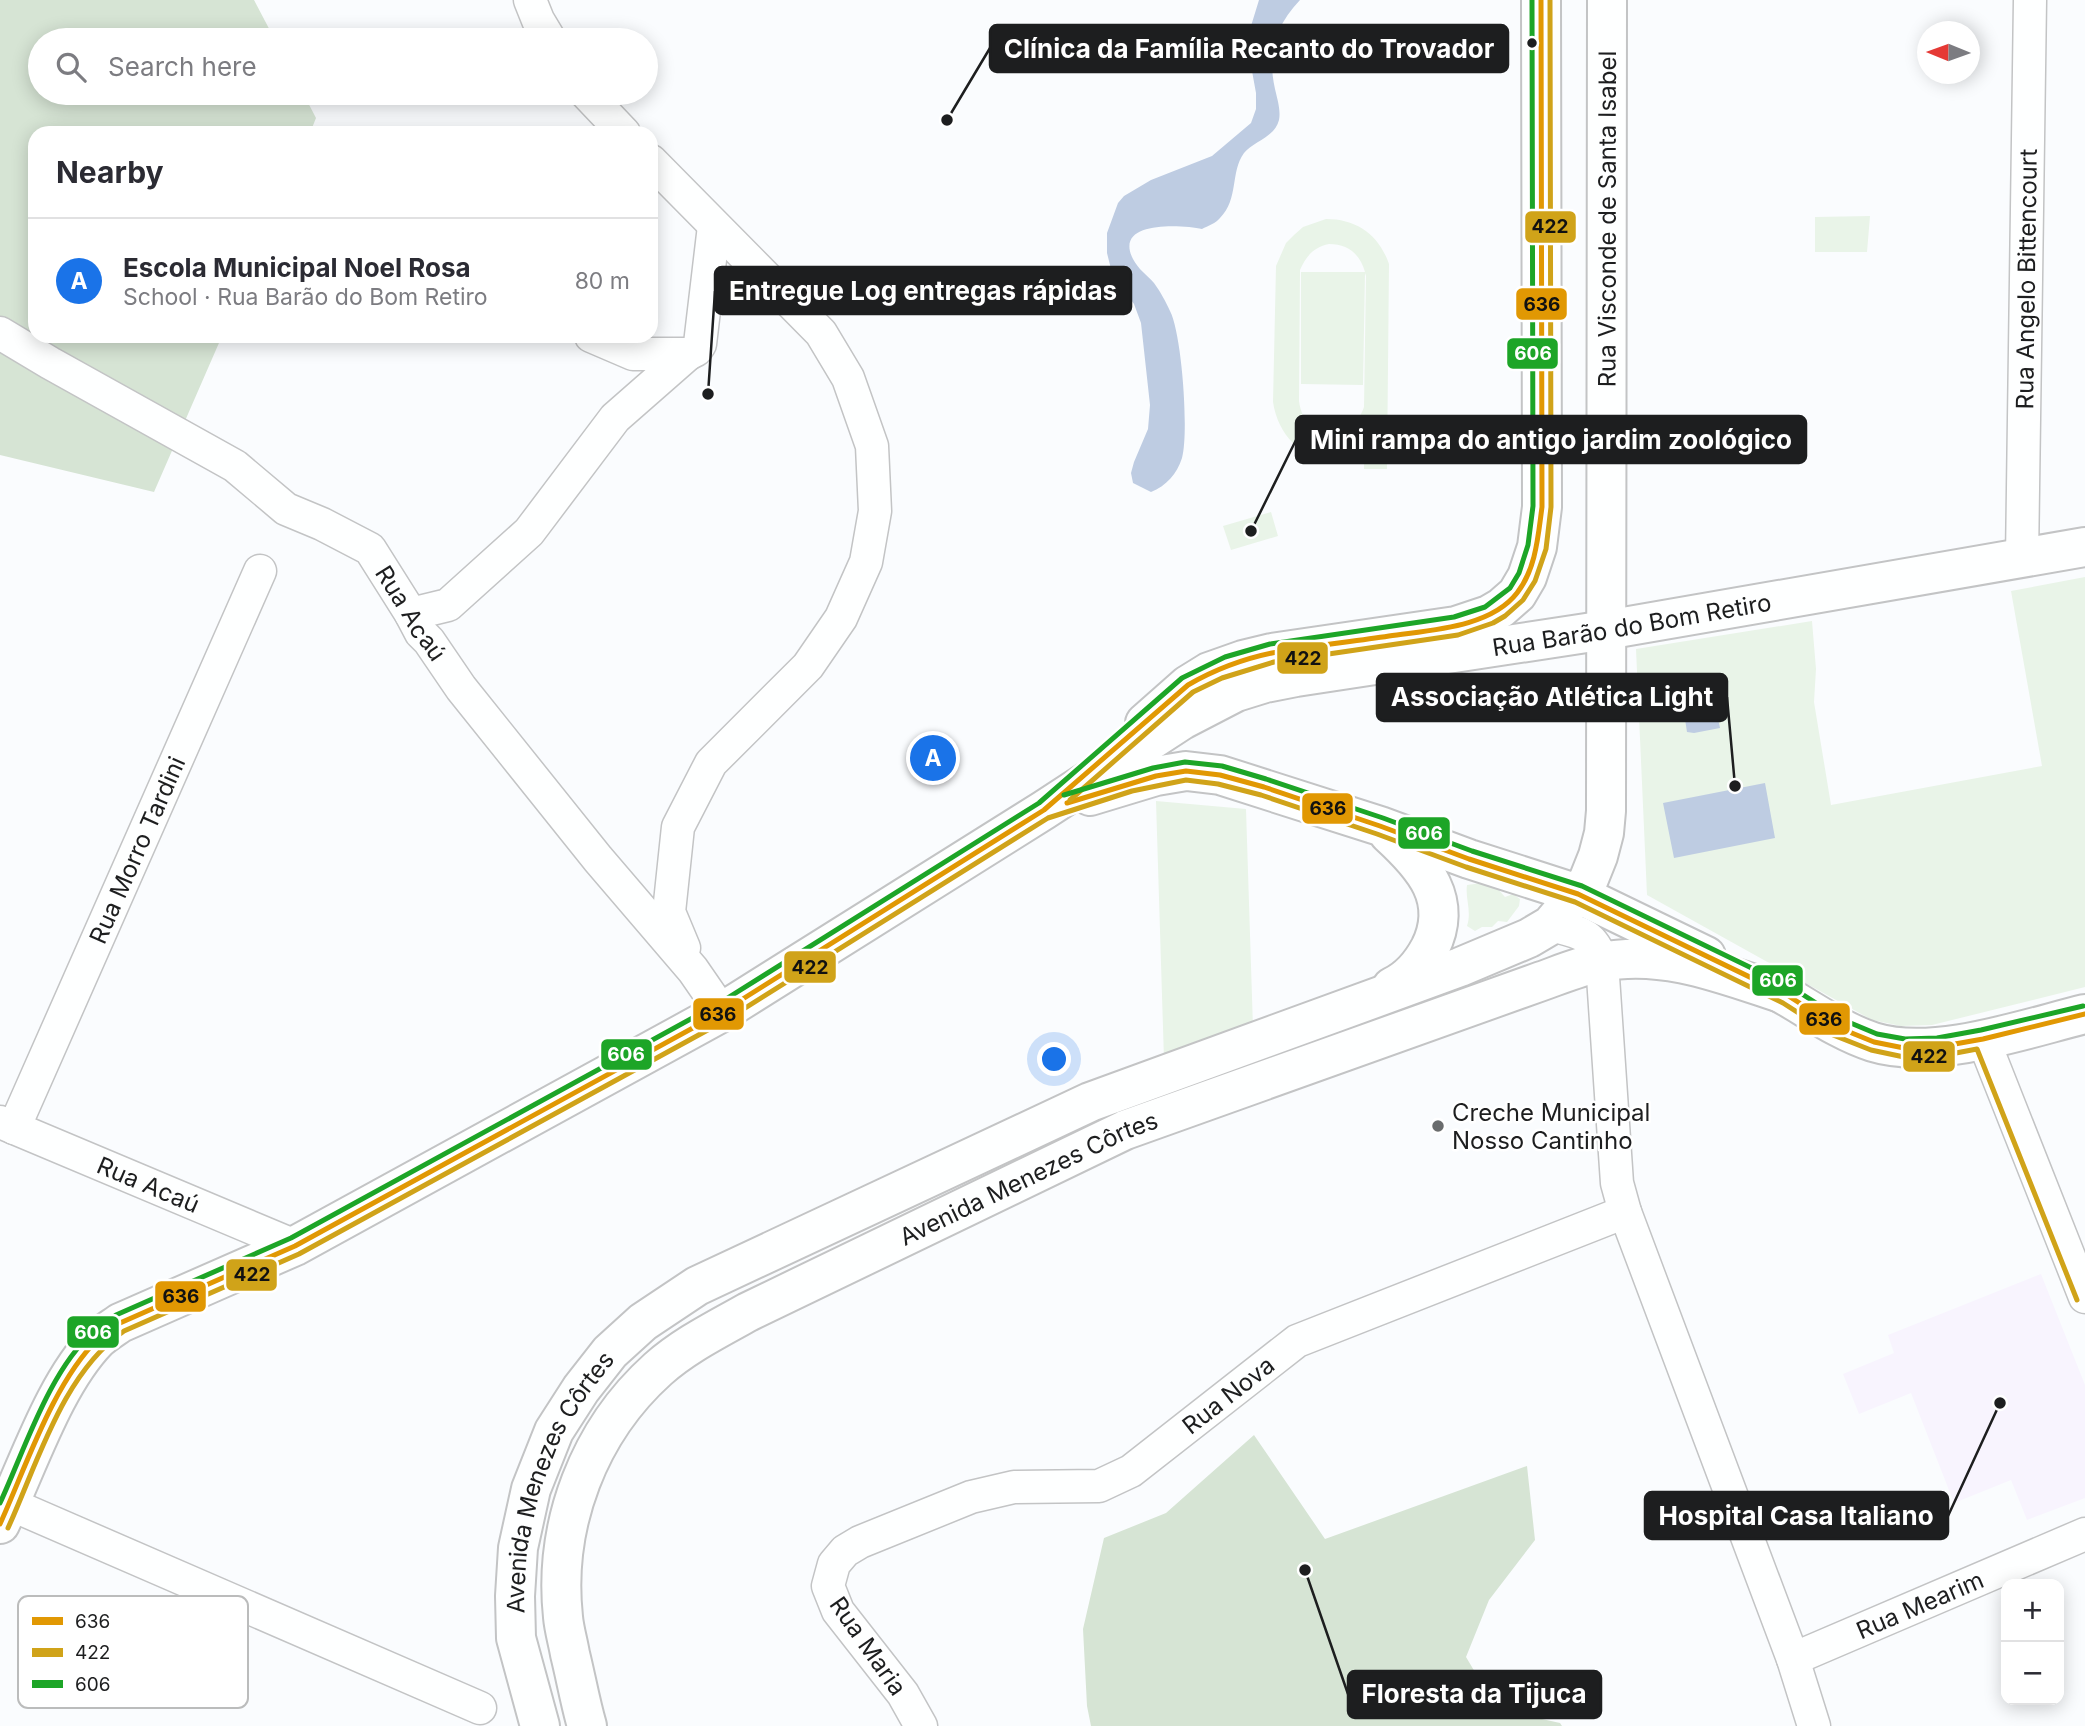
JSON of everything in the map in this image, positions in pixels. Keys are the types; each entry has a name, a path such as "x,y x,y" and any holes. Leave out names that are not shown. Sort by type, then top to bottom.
{"main road":[{"name":"Rua Barão do Bom Retiro","path":"1044,810 1188,685 1209,672 1272,653 1456,626 1489,615 1517,594 1527,577 1537,547 1542,507 1541,0"},
{"name":"Rua Visconde de Santa Isabel","path":"1578,894 1588,881 1598,856 1606,811 1606,0"},
{"name":"Rua Barão do Bom Retiro","path":"5,1514 52,1409 68,1380 84,1355 120,1323 295,1246 722,1012 1182,720 1236,692 1296,677 1606,630 2085,547"},
{"path":"1044,810 1130,783 1186,771 1220,775 1578,894 1787,995 1837,1027 1874,1042 1904,1048 1927,1047 1983,1039 2085,1014"},
{"path":"1367,1000 1400,984 1424,959 1436,936 1439,911 1437,894 1425,872 1410,853 1380,826"},
{"name":"Avenida Menezes Côrtes","path":"540,1726 516,1638 518,1548 531,1489 554,1431 581,1389 610,1352 643,1322 697,1286 1090,1102 1460,967 1529,938 1551,925 1578,894"},
{"name":"Avenida Menezes Côrtes","path":"587,1726 563,1619 561,1575 566,1527 581,1478 598,1443 622,1407 659,1368 694,1342 748,1312 1125,1130 1602,962 1636,959 1669,961 1699,967 1787,995"}],"street":[{"path":"530,0 543,28"},
{"name":"Rua Angelo Bittencourt","path":"2022,559 2030,0"},
{"path":"597,105 617,126"},
{"path":"658,168 821,333 848,378 872,446 874,511 866,562 841,618 808,666 711,763 678,827 670,912 686,951 722,1012"},
{"path":"411,614 448,605 528,532 615,418 696,350 700,344 714,226"},
{"name":"Rua Acaú","path":"0,333 235,466 286,509 370,549 421,633 461,688 598,859 692,970 722,1012"},
{"path":"608,343 634,354 688,354"},
{"name":"Rua Morro Tardini","path":"7,1125 260,570"},
{"path":"1551,925 1586,936 1594,942 1602,962 1618,1183 1625,1212 1793,1659 1814,1726"},
{"path":"1983,1039 2085,1297"},
{"name":"Rua Acaú","path":"7,1125 295,1246"},
{"name":"Rua Nova","path":"834,1564 845,1551 860,1542 971,1497 1014,1487 1099,1486 1131,1471 1297,1341 1625,1212"},
{"path":"5,1514 206,1596"},
{"name":"Rua Mearim","path":"1793,1659 2085,1534"},
{"name":"Rua Maria","path":"834,1564 828,1586 838,1611 903,1694 920,1726"},
{"path":"248,1613 480,1708"}],"shaded area":[{"path":"1870,216 1867,252 1815,252 1815,217"},
{"path":"1326,219 1348,222 1373,237 1389,264 1387,469 1364,469 1364,448 1349,456 1333,459 1306,453 1284,433 1277,418 1273,402 1276,266 1286,243 1303,227","holes":["1329,244 1352,251 1365,272 1301,272 1301,384 1363,385 1365,273 1366,276 1364,407 1358,419 1349,427 1329,433 1318,431 1309,424 1299,401 1300,270 1308,256"]},
{"path":"1271,512 1278,536 1231,550 1223,526"},
{"path":"2085,577 2085,987 1932,1025 1901,1026 1872,1020 1647,895 1636,649 1812,621 1816,669 1814,702 1831,805 2042,766 2011,591"},
{"path":"1156,801 1246,809 1253,1028 1164,1060"},
{"path":"1482,883 1497,888 1505,897 1513,894 1520,899 1519,906 1507,922 1498,921 1492,927 1482,927 1475,931 1467,926 1467,885"},
{"path":"2041,1274 2085,1385 2085,1498 2027,1520 2011,1480 1954,1503 1911,1393 1859,1414 1843,1374 1894,1353 1888,1335"}],"green space":[{"path":"0,0 254,0 269,28 28,28 28,105 309,105 316,118 313,126 28,126 28,343 219,343 154,492 0,455"},
{"path":"1254,1435 1325,1539 1527,1466 1535,1540 1489,1600 1466,1657 1497,1709 1560,1723 1562,1726 1091,1726 1087,1706 1083,1629 1104,1538 1166,1513"}],"water":[{"path":"1259,0 1300,0 1284,20 1275,41 1272,63 1280,112 1277,126 1244,153 1237,168 1230,202 1226,211 1216,221 1202,229 1166,226 1141,231 1133,237 1129,246 1135,263 1154,283 1170,311 1178,340 1183,384 1185,428 1182,458 1170,479 1151,492 1133,483 1131,473 1148,429 1150,405 1141,323 1134,304 1112,273 1107,253 1107,233 1118,203 1124,196 1151,180 1212,156 1251,123 1256,109 1256,93 1250,60 1251,26"},
{"path":"1715,705 1720,728 1687,732 1685,719 1697,717 1705,706"},
{"path":"1765,783 1775,838 1674,858 1663,803"}],"transit line":[{"name":"606","path":"0,1503 40,1412 64,1367 94,1331 116,1315 291,1238 718,1004 1039,803 1182,678 1225,657 1270,644 1454,617 1485,607 1510,588 1519,573 1528,545 1533,506 1532,0"},
{"name":"636","path":"0,1524 42,1427 67,1378 98,1339 120,1323 295,1246 722,1012 1044,810 1188,685 1250,658 1458,625 1491,614 1505,605 1517,593 1528,574 1535,552 1542,507 1541,0"},
{"name":"422","path":"1070,800 1193,692 1222,678 1274,662 1458,635 1505,616 1523,600 1535,581 1546,549 1551,507 1550,0"},
{"name":"606","path":"1064,795 1153,768 1185,762 1222,766 1582,886 1791,987 1841,1019 1877,1034 1905,1039 1937,1038 2083,1006"},
{"name":"636","path":"1067,803 1156,776 1186,771 1220,775 1264,787 1578,894 1787,995 1837,1027 1874,1042 1904,1048 1938,1047 2085,1014"},
{"name":"422","path":"8,1528 54,1420 68,1394 84,1370 124,1331 299,1254 726,1020 1048,818 1132,791 1186,780 1218,784 1261,795 1575,902 1783,1003 1833,1035 1871,1050 1904,1057 1940,1056 1977,1049 2077,1300"}],"place":[{"name":"Clínica da Família Recanto do Trovador","path":"947,120"},
{"name":"Entregue Log entregas rápidas","path":"708,394"},
{"name":"Mini rampa do antigo jardim zoológico","path":"1251,531"},
{"name":"Escola Municipal Noel Rosa","path":"933,758"},
{"name":"Associação Atlética Light","path":"1735,786"},
{"name":"Creche Municipal Nosso Cantinho","path":"1438,1126"},
{"name":"Hospital Casa Italiano","path":"2000,1403"},
{"name":"Floresta da Tijuca","path":"1305,1570"}]}
